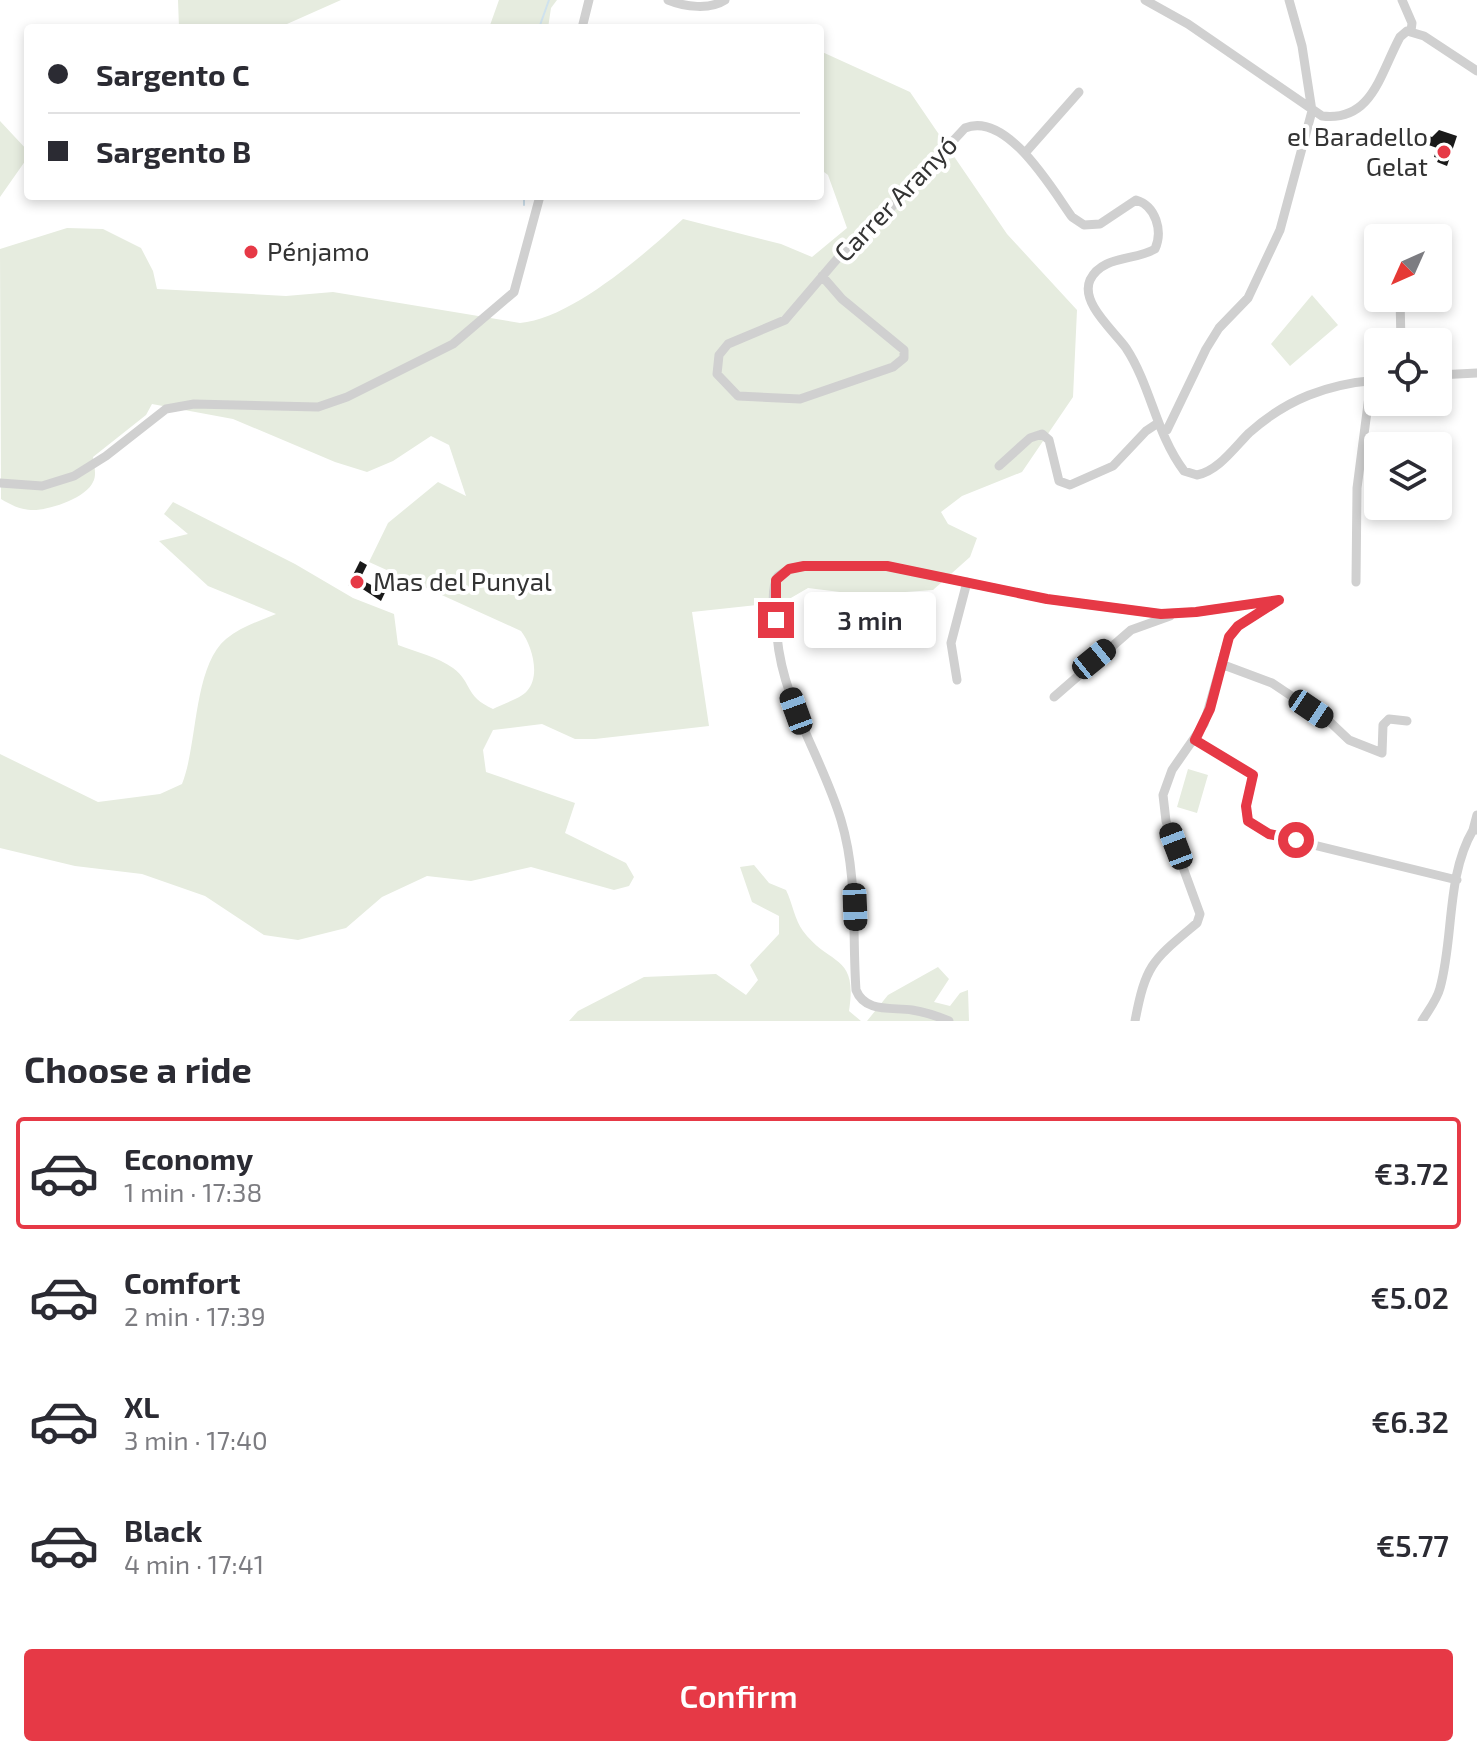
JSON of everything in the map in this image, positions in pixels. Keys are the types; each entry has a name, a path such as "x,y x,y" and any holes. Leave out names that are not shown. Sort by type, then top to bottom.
{"street":[{"path":"583,24 589,0"},
{"path":"668,0 699,6 715,5 725,0"},
{"path":"1145,0 1263,74 1312,111 1338,117 1347,116 1363,107 1400,37 1411,31"},
{"path":"999,466 1030,438 1042,434 1049,440 1059,481 1070,485 1113,466 1146,431 1167,430 1212,338 1242,307 1253,290 1283,222 1312,111 1302,46 1289,0"},
{"path":"1402,0 1412,23 1411,31"},
{"path":"1411,31 1477,71"},
{"path":"1025,153 1079,92"},
{"name":"Carrer Aranyó","path":"822,276 842,299 904,350 904,358 893,367 800,399 738,396 717,374 719,355 728,344 785,320 822,276 843,252 875,225 965,128 981,125 994,129 1025,153 1072,217 1084,225 1100,224 1136,200 1141,201 1155,216 1159,233 1155,249 1101,266 1091,279 1088,293 1133,360 1162,431"},
{"path":"0,483 42,486 74,476 106,456 166,409 194,404 318,407 347,397 453,344 514,292 539,200"},
{"path":"1452,374 1477,373"},
{"path":"1162,431 1184,471 1204,474 1289,403 1331,386 1364,382"},
{"path":"1356,582 1357,488 1369,416"},
{"path":"949,1021 913,1010 874,1006 863,1001 856,990 855,907 845,837 830,791 785,680 777,638 774,588 783,572 815,565 887,566 1047,599 1136,611 1177,613 1279,600 1233,631 1226,644 1210,709 1195,740 1168,776 1163,803 1166,821 1200,914 1197,923 1155,959 1147,970 1135,1021"},
{"path":"957,680 951,643 967,582"},
{"path":"1054,697 1131,630 1177,613"},
{"path":"1221,664 1272,683 1330,722 1349,740 1382,753 1383,725 1389,719 1407,721"},
{"path":"1195,740 1253,775 1246,806 1248,821 1269,834 1457,880"},
{"path":"1422,1021 1440,989 1457,880 1464,852 1475,830 1477,815"}],"shaded area":[{"path":"178,0 341,0 287,24 179,24"},
{"path":"499,0 557,0 551,8 549,24 490,24"},
{"path":"824,53 910,92 1007,234 1077,310 1073,397 1022,472 962,496 941,512 948,524 977,538 970,557 933,590 864,595 808,588 784,602 692,612 709,726 595,739 575,739 542,724 493,730 483,750 486,772 575,803 565,833 626,863 634,877 629,886 614,890 531,867 471,881 427,876 382,897 346,928 298,940 264,935 205,896 142,874 75,866 0,848 0,754 98,802 160,794 182,784 202,687 215,652 238,631 276,614 208,586 159,541 188,534 164,514 173,502 295,564 353,598 394,614 398,645 453,668 477,699 493,709 524,694 531,685 534,669 529,644 521,631 369,562 388,523 438,482 466,496 449,445 431,436 393,461 367,472 335,462 233,419 152,404 146,415 93,457 94,479 83,493 56,506 38,510 19,508 1,499 0,249 67,228 103,229 141,248 153,271 157,289 286,296 333,292 520,323 540,319 584,298 628,266 683,219 781,244 812,257 847,228 828,175 824,172"},
{"path":"0,121 24,147 24,163 0,197"},
{"path":"1312,295 1338,325 1290,366 1271,344"},
{"path":"1188,769 1208,775 1197,813 1177,807"},
{"path":"754,865 769,883 786,890 803,931 846,970 851,992 849,1011 861,1021 569,1021 578,1011 644,977 716,974 746,995 758,980 750,965 779,934 779,916 752,902 740,867"},
{"path":"938,967 949,979 934,1002 950,1006 960,993 968,990 969,1021 867,1021 888,995"}],"building":[{"name":"el Baradello Gelat","path":"1439,130 1457,136 1447,166 1437,162 1439,158 1434,157 1437,148 1417,141 1420,133 1432,137"},
{"name":"Mas del Punyal","path":"360,561 367,565 360,579 377,588 387,575 392,578 381,601 361,588 359,591 348,585"}],"waterway":[{"path":"540,24 549,0"},
{"path":"524,200 524,205"}],"place":[{"name":"el Baradello Gelat","path":"1444,152"},
{"name":"Pénjamo","path":"251,252"},
{"name":"Mas del Punyal","path":"357,582"}],"route":[{"path":"776,620 774,593 778,576 789,569 815,565 896,567 1047,599 1161,614 1279,600 1238,626 1229,637 1210,709 1195,740 1253,775 1246,806 1248,821 1269,834 1296,840"}]}
